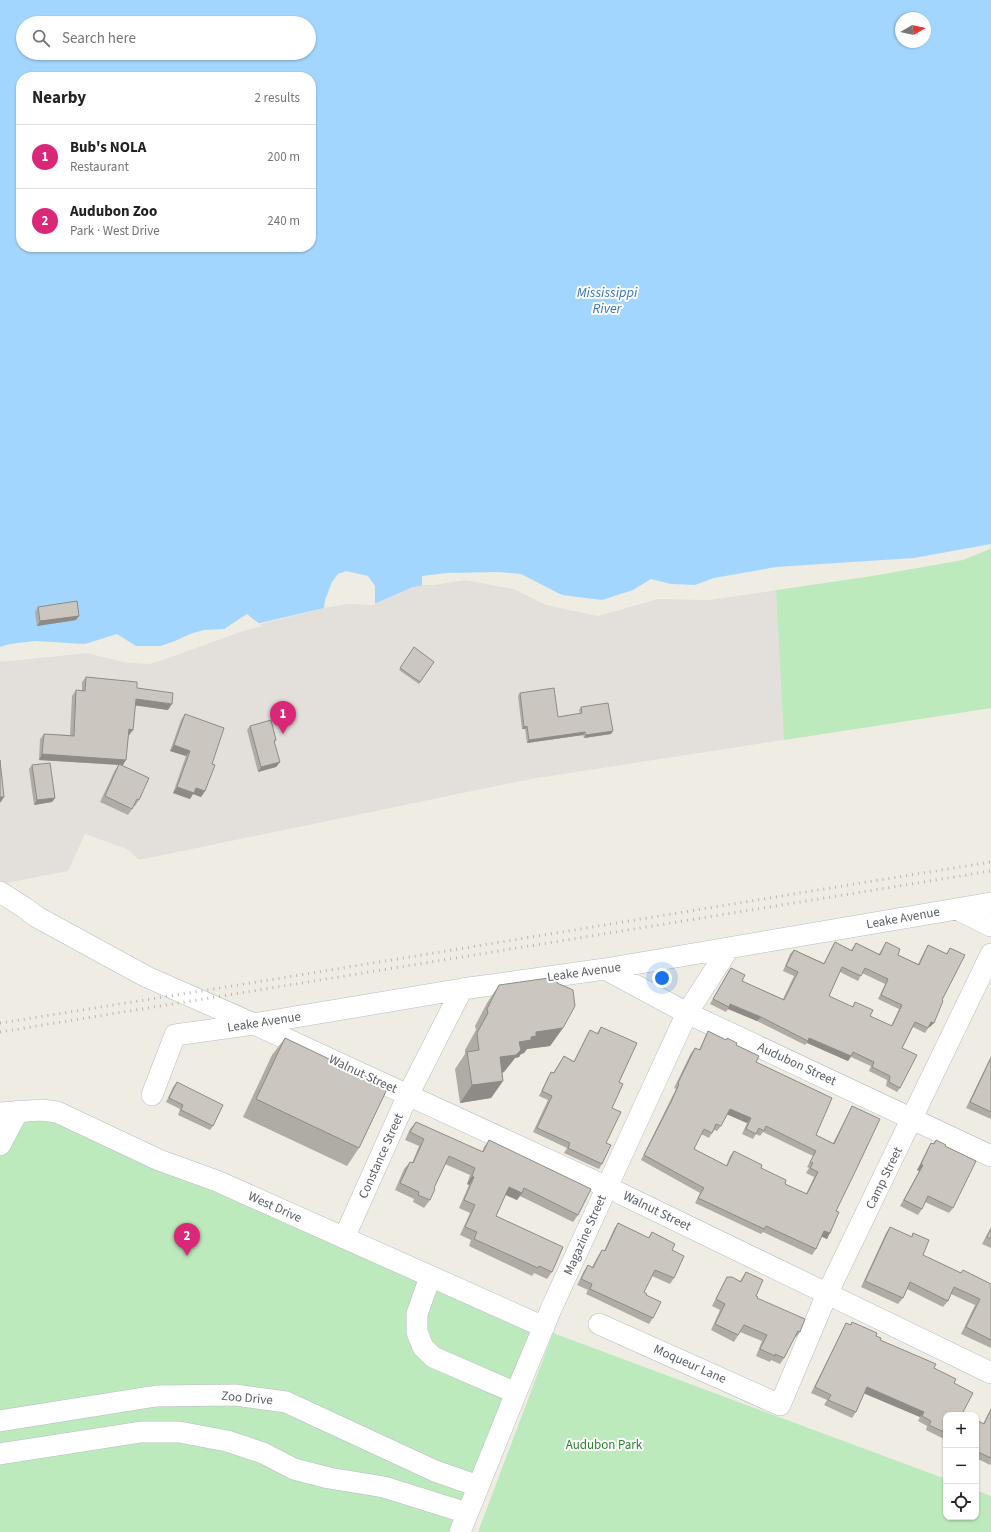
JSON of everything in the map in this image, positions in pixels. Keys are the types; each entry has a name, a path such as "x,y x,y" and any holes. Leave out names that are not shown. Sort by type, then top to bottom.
{"street":[{"name":"Walnut Street","path":"0,892 37,917 147,977 254,1024 607,1187 991,1373"},
{"name":"Leake Avenue","path":"152,1095 175,1035 254,1024 462,989 606,969 991,903"},
{"path":"957,909 991,926"},
{"name":"Magazine Street","path":"464,1523 516,1393 544,1328 687,1013 729,948"},
{"name":"Camp Street","path":"780,1405 827,1294 991,954"},
{"name":"Audubon Street","path":"606,969 687,1013 991,1156"},
{"name":"Constance Street","path":"344,1238 408,1095 462,989"},
{"name":"West Drive","path":"9,1112 41,1110 56,1112 159,1160 217,1181 544,1328"},
{"path":"0,1145 9,1112"},
{"path":"430,1277 417,1314 417,1332 423,1347 433,1357 516,1393"},
{"name":"Moqueur Lane","path":"599,1324 780,1405"},
{"name":"Zoo Drive","path":"0,1421 156,1396 235,1395 286,1402 435,1471 478,1486"},
{"path":"0,1454 141,1432 179,1432 227,1441 263,1453 294,1469 329,1478 384,1487 464,1523"}],"shaded area":[{"path":"465,578 658,597 776,588 991,708 531,779 139,860 127,849 85,834 68,871 6,883 0,882 0,660 261,624 324,608 349,604 374,604 413,587"}],"green space":[{"path":"991,546 991,708 784,740 776,588"},
{"path":"57,1112 532,1331 455,1532 0,1532 0,1113"},
{"name":"Audubon Park","path":"553,1333 943,1478 943,1520 979,1520 979,1491 991,1496 991,1532 478,1532"}],"water":[{"name":"Mississippi River","path":"0,0 991,0 991,546 963,558 658,597 598,614 515,587 465,578 413,587 374,604 349,604 324,608 260,623 206,643 87,651 0,660"}],"pier":[{"path":"991,544 990,549 963,560 872,576 709,600 658,599 598,616 546,605 514,589 465,580 434,585 422,585 422,576 447,573 498,572 521,574 562,595 602,600 633,590 651,579 671,584 695,585 714,578 776,567 914,558"},
{"path":"346,571 368,576 375,586 375,605 349,604 324,608 325,600 332,582 338,574"},
{"path":"247,614 262,626 243,631 148,664 123,662 87,653 0,662 0,647 10,644 35,641 85,644 117,634 136,646 161,646 204,630 224,629"}],"building":[{"path":"77,601 79,616 40,621 38,607"},
{"path":"414,647 434,662 420,682 400,668"},
{"path":"86,677 137,682 137,688 173,693 172,704 136,699 133,730 129,729 126,760 42,754 44,734 74,736 76,690 85,691"},
{"path":"554,688 558,717 582,713 581,707 608,703 613,731 586,735 585,732 529,740 527,726 524,727 520,693"},
{"path":"185,714 224,728 212,764 215,765 205,791 196,788 194,793 177,787 190,751 174,745"},
{"path":"271,720 276,740 274,741 280,762 261,767 250,726"},
{"path":"0,760 4,797 0,797"},
{"path":"50,763 55,798 37,800 32,765"},
{"path":"119,764 149,778 139,800 137,799 132,809 105,796"},
{"path":"835,942 852,951 856,943 880,955 886,942 900,949 898,955 919,965 928,945 947,954 950,948 965,955 942,1000 943,1001 934,1023 931,1022 928,1028 915,1022 902,1048 917,1055 900,1088 889,1082 890,1076 872,1067 874,1062 853,1052 851,1056 809,1038 808,1041 761,1017 730,1004 729,1007 713,999 731,968 745,975 742,981 784,1000 798,972 786,966 794,950 824,964","holes":["842,967 861,976 865,968 888,979 881,995 902,1005 892,1026 870,1016 873,1010 855,1002 853,1007 829,996"]},
{"path":"556,977 557,983 573,990 575,1006 563,1028 536,1032 536,1036 531,1037 531,1040 519,1042 521,1050 516,1055 500,1057 503,1081 472,1085 467,1052 479,1050 477,1033 488,1013 487,1009 499,985"},
{"path":"601,1027 637,1043 619,1082 623,1084 612,1108 621,1112 606,1143 611,1145 602,1164 568,1148 570,1143 537,1128 552,1096 542,1091 551,1072 554,1073 564,1056 574,1062 590,1030 598,1034"},
{"path":"708,1031 726,1040 727,1038 737,1043 736,1045 759,1056 756,1062 832,1098 816,1135 834,1144 852,1106 880,1119 836,1211 839,1212 830,1233 824,1231 816,1249 766,1226 764,1229 698,1198 704,1188 644,1155 671,1102 679,1084 678,1083 695,1048 700,1050","holes":["730,1109 751,1118 746,1129 756,1134 759,1128 764,1131 766,1126 816,1151 810,1162 813,1163 810,1168 818,1172 807,1194 785,1184 786,1180 761,1168 762,1165 734,1151 727,1166 694,1149 704,1129 712,1133 716,1124 721,1126"]},
{"path":"285,1038 388,1087 359,1148 256,1099"},
{"path":"991,1058 991,1112 970,1102"},
{"path":"177,1082 223,1105 213,1126 181,1110 183,1105 169,1098"},
{"path":"416,1122 483,1152 489,1140 591,1189 578,1215 524,1188 522,1193 509,1187 496,1216 563,1247 552,1272 539,1266 538,1268 474,1239 477,1232 465,1227 475,1205 464,1200 474,1177 472,1176 475,1168 449,1156 430,1200 418,1195 419,1192 400,1183 410,1162 413,1163 424,1139 410,1132"},
{"path":"936,1140 976,1161 953,1208 928,1196 922,1209 904,1200 923,1165 921,1164 931,1143 934,1144"},
{"path":"618,1223 649,1238 652,1232 675,1244 672,1250 684,1256 674,1278 655,1270 644,1292 647,1294 646,1295 661,1302 653,1318 590,1289 592,1284 581,1279 588,1265 593,1268 602,1250 605,1251"},
{"path":"890,1227 912,1237 913,1233 929,1240 923,1255 961,1273 963,1270 991,1284 991,1340 966,1327 980,1299 954,1287 948,1301 910,1282 903,1298 865,1281"},
{"path":"991,1229 991,1239 987,1237"},
{"path":"746,1272 763,1280 756,1296 758,1297 757,1298 805,1319 800,1332 798,1331 784,1358 775,1354 775,1356 760,1349 767,1335 744,1325 738,1335 715,1324 725,1304 716,1299 727,1277 732,1277 741,1282"},
{"path":"852,1322 877,1333 876,1336 881,1338 880,1340 936,1364 934,1368 956,1379 954,1383 973,1393 963,1412 943,1412 943,1432 929,1425 931,1421 922,1416 924,1412 867,1387 856,1412 828,1400 831,1395 815,1387 846,1323 851,1325"},
{"path":"991,1410 991,1458 979,1452 979,1422 984,1424"}],"railway":[{"path":"0,1023 991,862"},
{"path":"0,1032 991,871"}],"place":[{"name":"Bub's NOLA","path":"283,734"},
{"name":"Audubon Zoo","path":"187,1256"}]}
